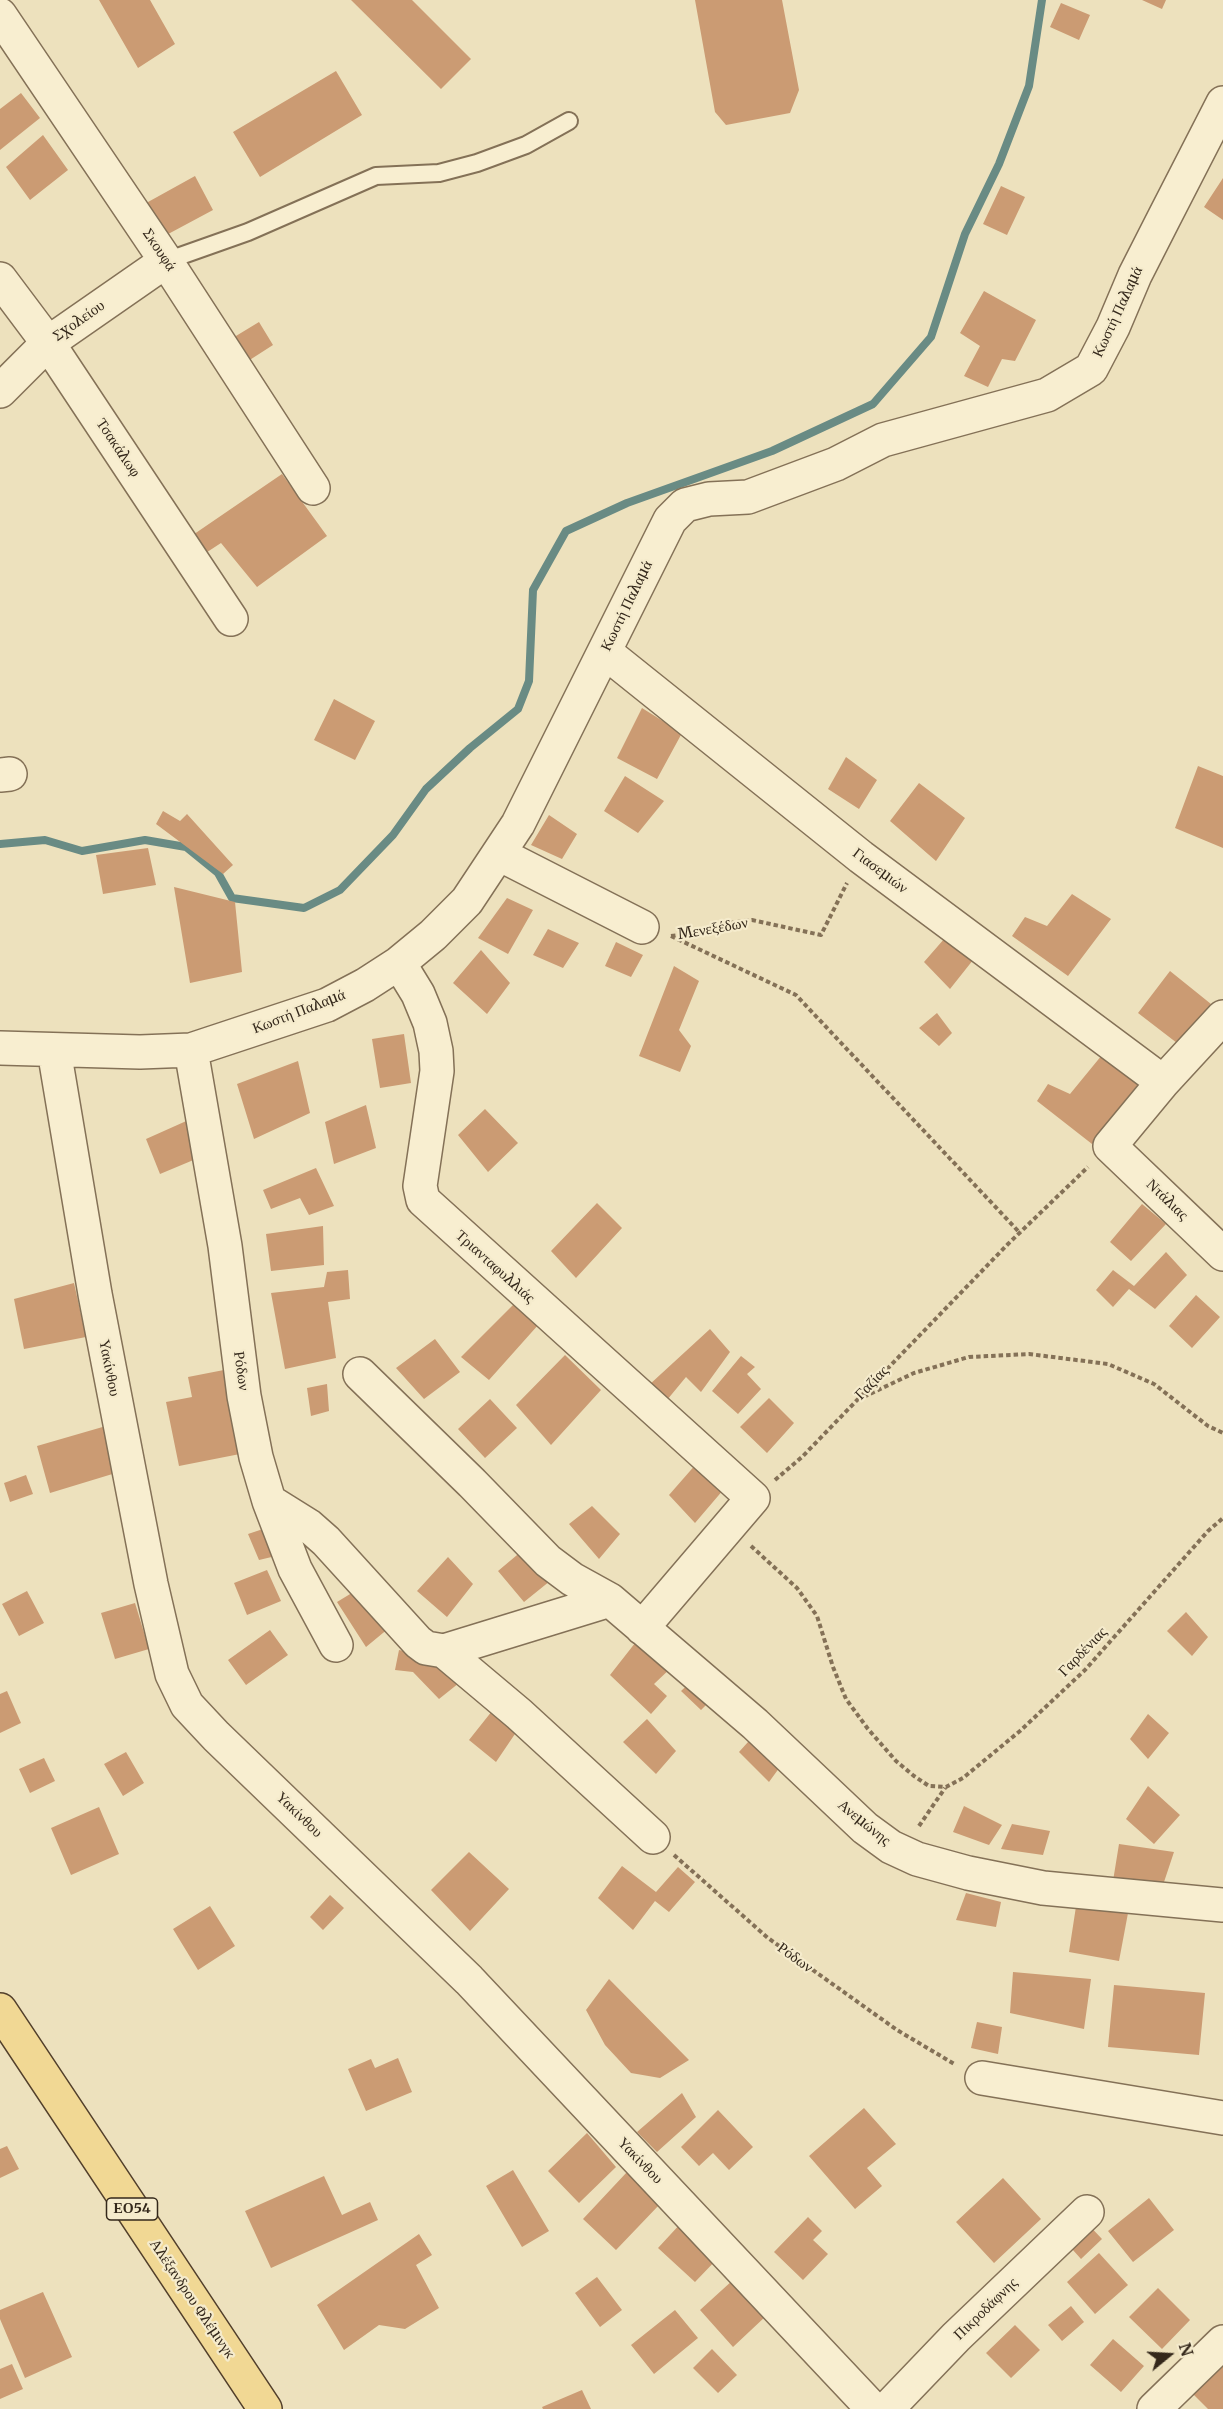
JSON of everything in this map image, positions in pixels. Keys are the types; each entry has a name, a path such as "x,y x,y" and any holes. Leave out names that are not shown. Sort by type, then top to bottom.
{"main road":[{"name":"Αλέξανδρου Φλέμινγκ","path":"0,2010 265,2409"}],"street":[{"name":"Σκουφά","path":"0,15 166,261 313,488"},
{"name":"Κωστή Παλαμά","path":"0,1048 140,1052 191,1050 327,1005 365,985 399,963 433,935 467,901 518,824 670,520 685,505 709,499 748,497 836,464 883,440 1047,395 1091,369 1154,237 1223,103"},
{"name":"Σχολείου","path":"0,391 48,343 166,261"},
{"name":"Τσακάλωφ","path":"0,279 48,343 231,619"},
{"name":"Γιασεμιών","path":"605,652 861,857 1163,1082"},
{"path":"499,854 656,931"},
{"name":"Τριανταφυλλιάς","path":"399,963 418,994 430,1023 436,1051 437,1071 420,1186 423,1200 753,1498"},
{"path":"1110,1146 1163,1082 1223,1017"},
{"name":"Υακίνθου","path":"54,1050 95,1294 151,1584 172,1674 186,1705 469,1980 873,2409"},
{"name":"Ρόδων","path":"191,1050 225,1246 244,1396 256,1456 269,1501 295,1569 336,1646"},
{"name":"Ντάλιας","path":"1110,1146 1223,1254"},
{"name":"Ανεμώνης","path":"360,1374 548,1561 572,1579 609,1600 755,1724 865,1828 891,1847 917,1859 968,1873 1042,1888 1218,1896"},
{"path":"642,1628 753,1498"},
{"path":"269,1501 309,1526 326,1541 422,1646 444,1651 519,1714 653,1837"},
{"path":"444,1651 609,1600"},
{"path":"982,2078 1223,2118"},
{"name":"Πικροδάφνης","path":"887,2409 956,2337 1087,2212"},
{"path":"1154,2409 1223,2342"}],"lane":[{"path":"166,261 248,232 376,176 439,173 477,163 526,146 570,121"}],"path":[{"name":"Μενεξέδων","path":"656,931 698,933 729,923 752,920 821,935 861,857"},
{"path":"656,931 796,995 1020,1233"},
{"name":"Γαζίας","path":"753,1498 802,1457 1020,1233 1110,1146"},
{"path":"854,1401 914,1373 969,1357 1029,1354 1107,1364 1154,1384 1208,1426 1223,1433"},
{"name":"Γαρδένιας","path":"946,1787 963,1778 1020,1731 1085,1670 1208,1531 1223,1518"},
{"path":"730,1527 796,1588 818,1616 833,1667 846,1699 868,1729 896,1761 914,1776 929,1786 946,1787"},
{"path":"917,1859 914,1833 946,1787"},
{"name":"Ρόδων","path":"653,1837 768,1938 803,1964 897,2030 982,2078"}],"building":[{"path":"99,0 150,0 175,44 138,68"},
{"path":"351,0 412,0 471,59 441,89"},
{"path":"695,0 782,0 799,90 790,113 726,125 715,112"},
{"path":"1142,0 1166,0 1162,9"},
{"path":"1061,3 1090,15 1079,40 1050,27"},
{"path":"336,71 362,115 260,177 233,132"},
{"path":"21,93 40,118 0,150 0,109"},
{"path":"43,135 68,170 30,200 6,167"},
{"path":"195,176 213,210 157,240 139,207"},
{"path":"1223,178 1223,220 1204,207"},
{"path":"1001,186 1025,197 1007,235 983,224"},
{"path":"984,291 1036,320 1015,361 1002,359 988,387 964,376 980,346 960,333"},
{"path":"259,322 273,345 245,363 231,339"},
{"path":"282,474 327,536 257,587 221,543 198,558 184,541"},
{"path":"334,699 375,721 355,760 314,740"},
{"path":"642,708 682,733 657,779 617,758"},
{"path":"846,757 877,780 859,809 828,789"},
{"path":"1198,766 1223,776 1223,848 1175,828"},
{"path":"625,776 664,801 638,833 604,811"},
{"path":"919,783 965,818 936,861 890,821"},
{"path":"163,811 180,821 187,814 233,865 223,874 156,824"},
{"path":"549,815 577,834 562,859 531,845"},
{"path":"148,848 156,885 103,894 96,855"},
{"path":"174,887 235,902 242,972 190,983"},
{"path":"1072,894 1111,919 1068,976 1012,936 1025,917 1047,926"},
{"path":"507,898 533,910 508,954 478,938"},
{"path":"548,929 579,943 563,968 533,955"},
{"path":"951,931 977,955 950,989 924,962"},
{"path":"616,942 643,955 631,977 605,966"},
{"path":"481,950 510,983 487,1014 453,983"},
{"path":"674,966 699,981 679,1030 691,1046 680,1072 639,1056"},
{"path":"1170,971 1211,1004 1177,1043 1138,1013"},
{"path":"937,1013 952,1033 939,1046 919,1028"},
{"path":"404,1034 411,1083 380,1088 372,1039"},
{"path":"1102,1055 1139,1083 1092,1144 1037,1101 1048,1084 1070,1094"},
{"path":"298,1061 310,1113 254,1139 237,1084"},
{"path":"366,1105 376,1148 334,1164 325,1122"},
{"path":"485,1109 518,1143 488,1172 458,1135"},
{"path":"193,1118 203,1156 160,1174 146,1139"},
{"path":"316,1168 334,1206 309,1215 300,1198 271,1209 263,1190"},
{"path":"597,1203 622,1228 576,1278 551,1251"},
{"path":"1142,1204 1166,1224 1131,1261 1110,1242"},
{"path":"323,1226 324,1265 271,1271 266,1234"},
{"path":"1166,1252 1187,1275 1155,1309 1129,1289 1113,1307 1096,1290 1113,1270 1134,1286"},
{"path":"348,1270 350,1299 328,1302 336,1358 285,1369 271,1293 324,1287 327,1272"},
{"path":"74,1283 86,1337 24,1349 14,1299"},
{"path":"1196,1295 1220,1317 1192,1348 1169,1326"},
{"path":"517,1301 539,1324 489,1380 461,1357"},
{"path":"710,1329 730,1352 701,1392 686,1377 667,1400 649,1385"},
{"path":"435,1339 460,1372 424,1399 396,1368"},
{"path":"565,1355 601,1390 551,1445 516,1405"},
{"path":"741,1356 755,1367 747,1374 761,1389 738,1414 712,1391"},
{"path":"229,1369 245,1453 179,1466 166,1402 192,1397 188,1377"},
{"path":"327,1384 329,1411 311,1416 307,1388"},
{"path":"769,1398 794,1423 767,1453 740,1427"},
{"path":"490,1399 517,1428 485,1458 458,1429"},
{"path":"106,1426 119,1472 50,1493 37,1446"},
{"path":"697,1463 724,1489 695,1523 669,1495"},
{"path":"26,1475 33,1494 10,1502 4,1483"},
{"path":"592,1506 620,1534 599,1559 569,1524"},
{"path":"269,1527 280,1555 259,1560 248,1534"},
{"path":"523,1550 550,1581 524,1602 498,1571"},
{"path":"448,1557 473,1584 447,1617 417,1591"},
{"path":"267,1570 281,1601 247,1615 234,1583"},
{"path":"360,1588 389,1628 366,1647 337,1602"},
{"path":"27,1591 44,1623 19,1636 2,1604"},
{"path":"135,1603 149,1649 115,1659 101,1613"},
{"path":"1186,1612 1208,1637 1192,1656 1167,1631"},
{"path":"270,1630 288,1655 246,1685 228,1660"},
{"path":"639,1638 673,1666 654,1684 667,1696 651,1714 610,1675"},
{"path":"399,1650 426,1656 459,1683 439,1699 413,1672 395,1670"},
{"path":"693,1680 713,1698 701,1710 681,1691"},
{"path":"7,1691 21,1723 0,1733 0,1694"},
{"path":"496,1706 519,1728 496,1762 469,1740"},
{"path":"1148,1714 1169,1733 1148,1759 1130,1739"},
{"path":"647,1719 676,1751 656,1774 623,1742"},
{"path":"757,1732 785,1760 769,1782 739,1752"},
{"path":"126,1752 144,1783 123,1796 104,1764"},
{"path":"44,1758 55,1781 30,1793 19,1769"},
{"path":"1148,1786 1180,1815 1154,1844 1126,1819"},
{"path":"964,1806 1002,1825 989,1845 953,1832"},
{"path":"99,1807 119,1854 71,1875 51,1828"},
{"path":"1012,1824 1050,1831 1043,1855 1001,1849"},
{"path":"1119,1844 1174,1852 1162,1888 1113,1881"},
{"path":"469,1852 509,1889 470,1931 431,1890"},
{"path":"622,1866 656,1892 678,1867 695,1882 669,1912 655,1901 633,1930 598,1898"},
{"path":"966,1893 1001,1902 996,1927 956,1920"},
{"path":"330,1895 344,1908 323,1930 310,1917"},
{"path":"1077,1900 1128,1913 1119,1961 1069,1952"},
{"path":"210,1906 235,1946 198,1970 173,1929"},
{"path":"1013,1972 1091,1979 1084,2029 1010,2013"},
{"path":"609,1979 689,2060 660,2078 631,2073 605,2045 586,2010"},
{"path":"1114,1985 1205,1993 1199,2055 1108,2047"},
{"path":"977,2022 1002,2027 998,2054 971,2048"},
{"path":"398,2058 412,2092 366,2111 348,2069 371,2059 375,2068"},
{"path":"682,2093 696,2117 657,2152 637,2132"},
{"path":"864,2108 896,2144 867,2168 882,2186 855,2209 809,2156"},
{"path":"718,2110 753,2147 729,2170 713,2153 699,2166 681,2147"},
{"path":"587,2133 616,2167 579,2203 548,2171"},
{"path":"7,2146 19,2169 0,2178 0,2149"},
{"path":"513,2170 549,2231 522,2247 486,2186"},
{"path":"627,2172 660,2204 616,2250 583,2219"},
{"path":"324,2176 342,2215 370,2202 378,2220 271,2268 245,2211"},
{"path":"1003,2178 1041,2219 994,2263 956,2222"},
{"path":"1149,2198 1174,2230 1133,2262 1108,2231"},
{"path":"808,2217 822,2231 813,2240 828,2254 803,2280 774,2252"},
{"path":"1084,2220 1102,2239 1081,2259 1064,2240"},
{"path":"682,2222 719,2257 695,2282 658,2248"},
{"path":"419,2234 432,2255 416,2265 439,2308 405,2329 379,2325 344,2350 317,2305"},
{"path":"1099,2253 1128,2285 1095,2314 1067,2282"},
{"path":"597,2277 622,2310 600,2327 575,2293"},
{"path":"733,2280 766,2316 733,2347 700,2310"},
{"path":"1158,2288 1190,2320 1162,2349 1129,2317"},
{"path":"43,2292 72,2357 25,2378 0,2319 0,2310"},
{"path":"1071,2306 1084,2322 1062,2341 1048,2325"},
{"path":"675,2310 698,2338 654,2374 631,2345"},
{"path":"1015,2325 1040,2350 1011,2378 986,2353"},
{"path":"1113,2339 1144,2366 1121,2392 1090,2365"},
{"path":"712,2349 737,2375 718,2393 693,2368"},
{"path":"1223,2361 1223,2409 1208,2409 1187,2388"},
{"path":"12,2364 23,2389 0,2399 0,2369"},
{"path":"582,2390 591,2409 543,2409 542,2407"}],"waterway":[{"path":"0,844 45,840 82,851 145,840 186,847 218,873 232,898 304,908 340,890 393,835 426,789 470,748 518,709 529,681 533,590 566,531 627,503 772,451 873,404 931,337 965,234 999,164 1029,86 1042,0"}]}
